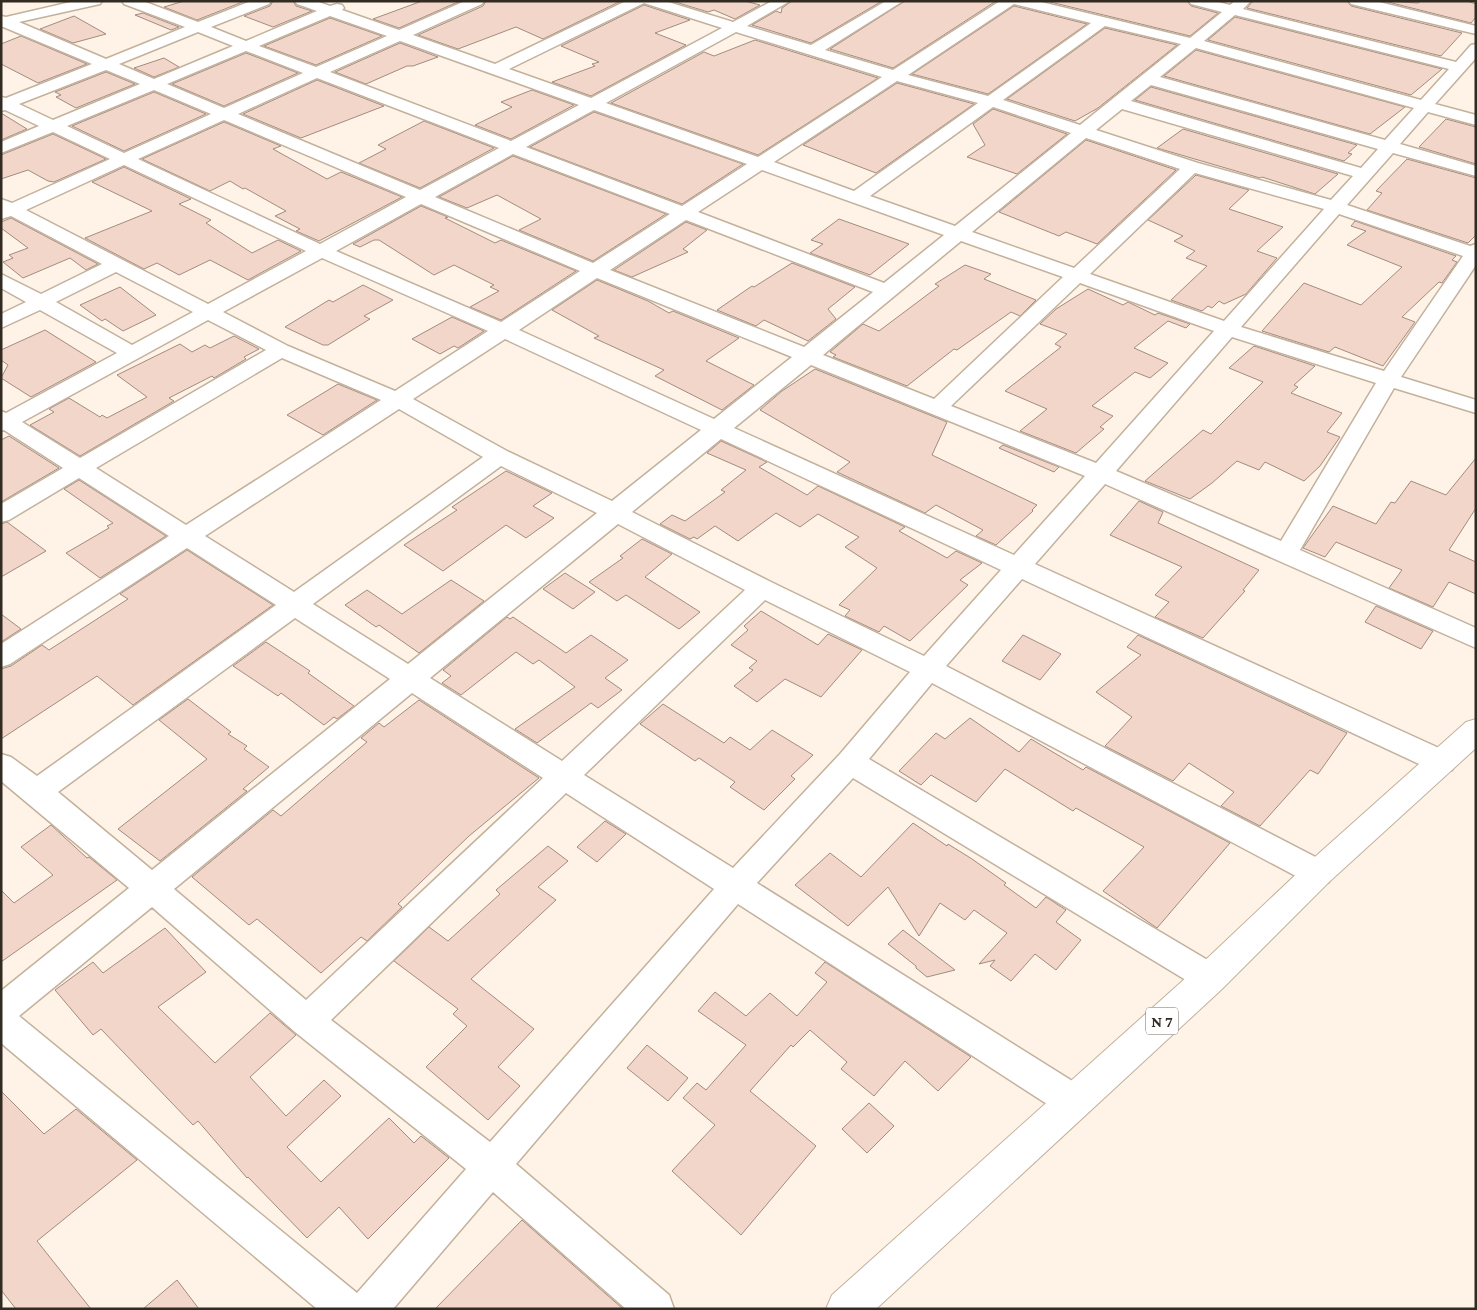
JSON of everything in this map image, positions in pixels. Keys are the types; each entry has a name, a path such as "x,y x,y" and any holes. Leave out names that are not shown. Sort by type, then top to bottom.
{"highway":[{"name":"N 7","path":"846,1309 1210,978 1318,873 1476,730"}],"street":[{"path":"3,21 95,1"},
{"path":"129,1 888,291"},
{"path":"3,104 264,1"},
{"path":"302,1 1227,329 1476,407"},
{"path":"1,148 354,1"},
{"path":"5,209 124,159 477,1"},
{"path":"496,70 638,1"},
{"path":"649,1 895,76 989,101 1192,167 1335,207 1475,252 1388,381 1286,553"},
{"path":"3,421 783,1"},
{"path":"812,51 896,1"},
{"path":"1,657 1010,1"},
{"path":"1018,1 1194,43 1476,120"},
{"path":"368,1309 735,886 850,762 928,669 1467,58 1239,6 1196,1"},
{"path":"1363,2 1476,30"},
{"path":"1,1011 1239,6"},
{"path":"3,21 596,270 1102,474 1286,553 1476,640"},
{"path":"856,198 1103,21"},
{"path":"1148,79 1476,171"},
{"path":"1119,103 1364,174"},
{"path":"3,104 321,251 505,331 1019,566 1442,762"},
{"path":"936,408 1192,167"},
{"path":"5,209 117,264 281,350 399,400 499,456 928,669 1318,873"},
{"path":"1,322 117,264"},
{"path":"1,280 132,353"},
{"path":"1,514 281,350"},
{"path":"3,421 187,536 1073,1102"},
{"path":"37,792 499,456"},
{"path":"307,1021 762,588"},
{"path":"850,762 1210,978"},
{"path":"1,765 37,792 307,1021 492,1166 655,1309"},
{"path":"1,1022 347,1309"}],"building":[{"path":"184,1 245,1 197,20 164,7"},
{"path":"273,1 293,1 296,6 312,11 273,27 244,16 270,6"},
{"path":"422,1 460,1 399,28 373,19"},
{"path":"486,1 621,1 543,39 516,27 458,49 418,35 483,6"},
{"path":"672,1 745,1 760,5 735,19 714,10 708,12"},
{"path":"792,1 882,1 811,43 752,25 776,11 781,13 782,8"},
{"path":"905,1 996,1 893,68 830,49"},
{"path":"1046,1 1187,1 1191,6 1218,13 1190,36"},
{"path":"1253,1 1347,1 1351,6 1462,33 1441,56 1247,8"},
{"path":"1384,1 1418,3 1421,1 1467,1 1476,4 1476,17 1471,23"},
{"path":"644,5 690,20 655,33 686,45 591,96 552,82 595,66 592,64 599,62 561,46"},
{"path":"1014,6 1087,24 988,94 912,74"},
{"path":"143,13 179,27 171,30 135,15"},
{"path":"74,16 106,34 73,43 40,29"},
{"path":"1235,17 1442,69 1411,95 1208,40"},
{"path":"330,18 382,36 316,65 264,46"},
{"path":"1105,28 1177,45 1098,108 1075,121 1007,99"},
{"path":"21,36 87,64 38,83 1,64 1,44"},
{"path":"755,40 878,78 758,155 611,103 704,52 714,56"},
{"path":"400,43 438,57 413,66 407,66 366,84 335,72"},
{"path":"1196,50 1405,107 1370,134 1164,76"},
{"path":"246,53 298,73 224,106 172,84"},
{"path":"164,58 179,67 154,77 134,68"},
{"path":"106,72 135,84 76,108 56,97 61,95 55,92"},
{"path":"317,80 384,106 301,138 243,114"},
{"path":"897,83 974,104 876,173 803,145"},
{"path":"1151,87 1357,145 1348,153 1352,154 1344,161 1135,100"},
{"path":"532,90 574,105 511,139 475,125 512,107 501,102"},
{"path":"154,92 206,114 124,151 72,126"},
{"path":"993,109 1067,134 1017,174 967,157 985,145 973,124"},
{"path":"594,112 743,164 682,204 530,147"},
{"path":"1,113 27,129 1,140"},
{"path":"1446,119 1476,127 1476,164 1419,147"},
{"path":"424,121 494,148 420,188 359,163 386,149 378,145"},
{"path":"224,122 281,146 273,149 327,179 341,172 402,197 319,241 296,231 300,229 275,216 286,211 230,181 210,191 142,159"},
{"path":"1183,129 1338,174 1315,194 1262,177 1157,148"},
{"path":"53,134 106,159 54,182 48,181 28,170 1,179 1,155"},
{"path":"1086,140 1176,170 1097,244 1066,232 1059,236 999,212"},
{"path":"513,156 666,214 593,261 519,230 541,219 497,195 467,208 439,197"},
{"path":"1407,159 1476,178 1476,235 1468,243 1367,210 1382,193 1376,191"},
{"path":"124,167 191,199 179,204 211,220 206,223 252,253 278,240 301,251 248,280 210,260 179,275 157,263 144,269 85,238 152,211 92,182"},
{"path":"1196,175 1249,190 1229,209 1283,227 1257,251 1277,258 1246,294 1224,304 1219,301 1212,308 1208,306 1202,311 1171,300 1207,266 1186,258 1195,251 1174,241 1183,236 1148,220"},
{"path":"421,206 448,217 445,218 495,243 501,240 576,271 501,320 470,307 499,291 490,287 494,285 454,265 434,275 379,240 374,240 360,247 353,244"},
{"path":"11,218 98,264 86,270 70,258 23,278 3,262 13,258 9,255 28,248 1,228 1,222"},
{"path":"839,219 909,244 870,275 810,253 823,244 811,240"},
{"path":"1355,221 1456,256 1452,260 1457,262 1442,283 1439,282 1402,317 1415,322 1383,366 1335,347 1329,352 1262,331 1304,283 1361,305 1402,267 1347,245 1366,231 1351,226"},
{"path":"686,222 707,230 683,249 688,252 632,277 614,270"},
{"path":"792,263 855,287 828,309 836,319 808,341 764,320 756,326 717,310 752,286 754,287"},
{"path":"965,265 991,274 984,279 1036,300 1020,316 1011,312 957,350 954,349 907,386 833,357 836,355 830,352 863,324 879,331 939,286 935,284"},
{"path":"597,280 648,301 669,313 673,311 739,338 706,361 754,385 722,410 655,376 664,370 594,338 599,336 552,310"},
{"path":"363,285 393,300 364,316 370,319 328,345 323,345 285,327 329,300 333,302"},
{"path":"120,287 156,315 123,331 105,319 102,321 80,305"},
{"path":"1088,289 1123,305 1128,302 1155,315 1158,313 1190,324 1186,328 1168,321 1134,348 1168,363 1150,378 1135,372 1092,406 1113,416 1100,427 1104,429 1076,453 1020,431 1047,409 1005,391 1061,347 1055,344 1067,334 1040,324 1056,309"},
{"path":"452,317 484,331 458,348 454,346 440,354 412,339"},
{"path":"45,330 96,362 31,397 1,378 8,365 1,360 1,350"},
{"path":"234,336 259,349 214,378 212,376 169,398 174,401 80,456 30,425 54,412 49,409 69,398 100,417 102,415 107,418 147,397 117,375 180,344 192,352 205,345 210,348"},
{"path":"1254,346 1315,366 1294,385 1298,387 1291,393 1342,413 1327,432 1340,437 1320,466 1304,481 1265,462 1259,470 1237,461 1190,499 1145,481 1203,430 1211,434 1263,382 1229,368"},
{"path":"815,369 947,422 932,455 1037,505 1033,511 996,545 976,536 983,530 936,505 925,513 837,472 850,462 760,410 782,391"},
{"path":"338,384 377,400 323,435 287,415"},
{"path":"9,436 59,468 1,502 1,440"},
{"path":"721,441 767,462 759,467 807,495 818,486 905,527 899,531 947,558 956,551 982,563 960,580 968,585 910,641 884,626 879,632 845,616 850,610 839,605 877,568 845,547 859,537 818,514 800,527 776,513 738,541 715,526 697,539 694,537 690,539 660,524 672,515 685,521 725,492 721,490 746,470 707,453"},
{"path":"1003,445 1059,467 1054,472 999,448"},
{"path":"1476,458 1476,508 1449,550 1476,562 1476,594 1449,582 1433,607 1389,588 1402,570 1336,542 1325,557 1303,548 1333,506 1376,524 1391,502 1395,503 1411,481 1446,495"},
{"path":"506,471 552,493 533,506 554,518 526,538 506,525 443,571 404,545 457,510 452,507"},
{"path":"79,480 166,536 100,578 66,553 109,528 107,526 113,523 64,489"},
{"path":"1139,501 1163,512 1158,523 1259,570 1243,590 1245,591 1203,638 1155,617 1169,602 1155,595 1182,567 1110,535"},
{"path":"7,522 46,551 1,577 1,524"},
{"path":"642,539 672,554 645,577 700,612 679,629 626,595 617,601 589,582 623,558 620,556"},
{"path":"187,550 273,605 133,705 97,676 1,739 1,669 11,666 42,645 49,650 128,599 120,594"},
{"path":"565,573 595,592 573,609 543,589"},
{"path":"451,580 484,601 419,653 379,625 376,627 345,605 367,590 402,614"},
{"path":"1376,606 1433,631 1421,649 1365,622"},
{"path":"761,611 818,645 828,634 862,650 821,697 785,679 757,702 734,686 753,670 749,668 757,661 731,645 748,630 744,626"},
{"path":"1,614 21,629 1,642"},
{"path":"507,617 510,619 513,617 566,653 591,635 628,660 605,678 622,690 598,708 591,703 537,743 515,729 575,687 539,660 533,664 516,652 461,695 442,683 451,676 443,670"},
{"path":"1023,635 1061,654 1040,680 1002,661"},
{"path":"1138,635 1347,733 1318,774 1310,770 1260,826 1221,806 1234,792 1189,763 1173,781 1105,746 1132,717 1096,692 1141,655 1127,647"},
{"path":"266,642 310,671 308,673 354,706 337,719 334,717 324,725 281,693 278,696 233,666"},
{"path":"188,699 231,732 228,734 247,746 244,749 269,767 243,789 247,791 160,861 118,829 207,759 159,720"},
{"path":"419,700 539,778 469,836 398,904 402,907 367,941 361,937 321,973 257,919 249,925 192,877 273,810 281,816 367,742 361,738 379,723 384,727"},
{"path":"663,704 724,743 730,737 750,750 772,730 813,755 791,776 795,779 764,810 730,787 735,782 699,758 695,761 640,724"},
{"path":"970,718 1019,752 1031,739 1083,770 1086,767 1230,843 1157,928 1103,891 1144,847 1076,808 1073,811 1005,769 976,802 931,775 921,785 899,771 936,733 945,739"},
{"path":"605,821 626,834 597,862 577,847"},
{"path":"913,823 947,846 948,844 972,859 1006,883 1004,885 1036,908 1046,897 1066,910 1056,922 1081,940 1056,970 1035,954 1011,981 990,966 995,960 979,964 1007,933 974,910 965,920 940,903 919,936 888,887 848,926 795,885 830,853 861,877"},
{"path":"51,825 87,858 89,857 117,880 1,962 1,890 14,903 53,875 21,847"},
{"path":"548,846 568,861 538,887 556,900 471,979 534,1029 498,1067 520,1086 488,1120 426,1067 467,1026 453,1014 458,1009 394,961 429,927 448,941 500,894 496,890"},
{"path":"165,928 206,972 158,1007 215,1063 270,1013 296,1035 250,1077 286,1116 324,1080 341,1096 287,1147 321,1182 389,1118 414,1143 421,1136 449,1158 368,1239 339,1207 307,1238 247,1178 198,1121 193,1125 101,1029 93,1035 55,990 93,962 103,973"},
{"path":"903,930 955,970 927,977 888,944"},
{"path":"825,962 971,1057 938,1091 905,1061 874,1096 841,1069 847,1062 810,1030 793,1047 791,1045 750,1091 816,1146 741,1235 672,1171 715,1125 683,1098 697,1083 706,1090 746,1045 698,1011 715,992 746,1016 770,993 797,1016 827,982 815,973"},
{"path":"647,1045 688,1078 668,1101 627,1068"},
{"path":"1,1091 44,1134 76,1109 137,1160 37,1241 91,1309 16,1309 1,1290"},
{"path":"869,1103 894,1126 867,1153 842,1129"},
{"path":"522,1220 623,1309 435,1309"},
{"path":"177,1280 199,1309 143,1309"}]}
